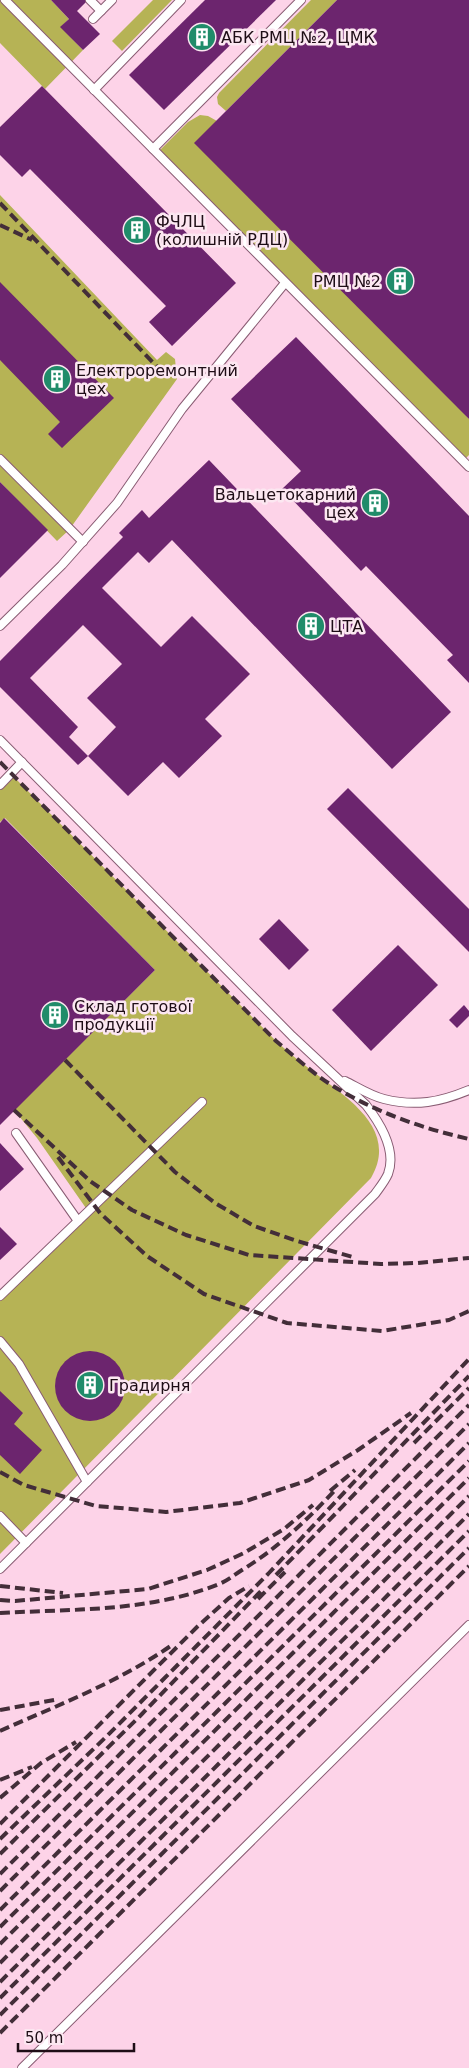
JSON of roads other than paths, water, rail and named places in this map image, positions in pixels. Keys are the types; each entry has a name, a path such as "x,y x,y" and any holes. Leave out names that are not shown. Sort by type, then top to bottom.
{"lane":[{"path":"6,0 469,467"},
{"path":"90,0 101,11"},
{"path":"93,19 112,0"},
{"path":"94,90 181,0"},
{"path":"153,149 301,0"},
{"path":"0,626 62,565 117,502 182,409 285,282"},
{"path":"0,459 83,542"},
{"path":"0,740 292,1036 366,1105 385,1135 390,1164 385,1180 375,1194 0,1569"},
{"path":"0,785 22,762"},
{"path":"338,1078 383,1099 420,1104 446,1100 469,1090"},
{"path":"0,1296 202,1102"},
{"path":"16,1133 78,1221"},
{"path":"0,1342 20,1364 87,1482"},
{"path":"0,1516 26,1543"},
{"path":"22,2068 469,1625"}],"railway":[{"path":"0,203 165,375"},
{"path":"0,225 32,240"},
{"path":"0,762 276,1041 310,1070 365,1104 433,1130 469,1139"},
{"path":"65,1060 175,1172 215,1203 254,1226 356,1258"},
{"path":"14,1110 90,1181 132,1210 186,1235 249,1255 381,1264 469,1258"},
{"path":"58,1157 100,1213 147,1256 204,1294 287,1323 382,1331 449,1320 469,1311"},
{"path":"0,1839 108,1735 268,1574 469,1359"},
{"path":"276,1575 469,1376"},
{"path":"414,1443 469,1388"},
{"path":"0,1874 469,1405"},
{"path":"0,1472 24,1485 96,1506 166,1512 240,1503 309,1480 358,1450 411,1413"},
{"path":"0,1891 469,1424"},
{"path":"0,1910 469,1443"},
{"path":"0,1927 469,1461"},
{"path":"330,1491 355,1470"},
{"path":"0,1944 469,1478"},
{"path":"0,1613 111,1608 166,1600 219,1584 228,1580 280,1543 304,1522 337,1488"},
{"path":"0,1963 469,1496"},
{"path":"0,1600 15,1601 148,1589 207,1570 244,1553 284,1529 313,1505"},
{"path":"0,1982 469,1514"},
{"path":"0,1998 469,1531"},
{"path":"0,2015 469,1548"},
{"path":"0,2033 469,1566"},
{"path":"258,1599 285,1572"},
{"path":"0,1586 63,1593"},
{"path":"0,1824 197,1627 229,1598 249,1586"},
{"path":"0,1854 140,1716 261,1591"},
{"path":"0,1731 110,1682 172,1645"},
{"path":"0,1710 59,1699"},
{"path":"0,1798 41,1763 76,1742"},
{"path":"0,1780 32,1767"}],"place":[{"name":"АБК РМЦ №2, ЦМК","path":"202,37"},
{"name":"ФЧЛЦ (колишній РДЦ)","path":"137,230"},
{"name":"РМЦ №2","path":"400,281"},
{"name":"Електроремонтний цех","path":"57,379"},
{"name":"Вальцетокарний цех","path":"375,503"},
{"name":"ЦТА","path":"311,626"},
{"name":"Склад готової продукції","path":"55,1015"},
{"name":"Градирня","path":"90,1385"}]}
